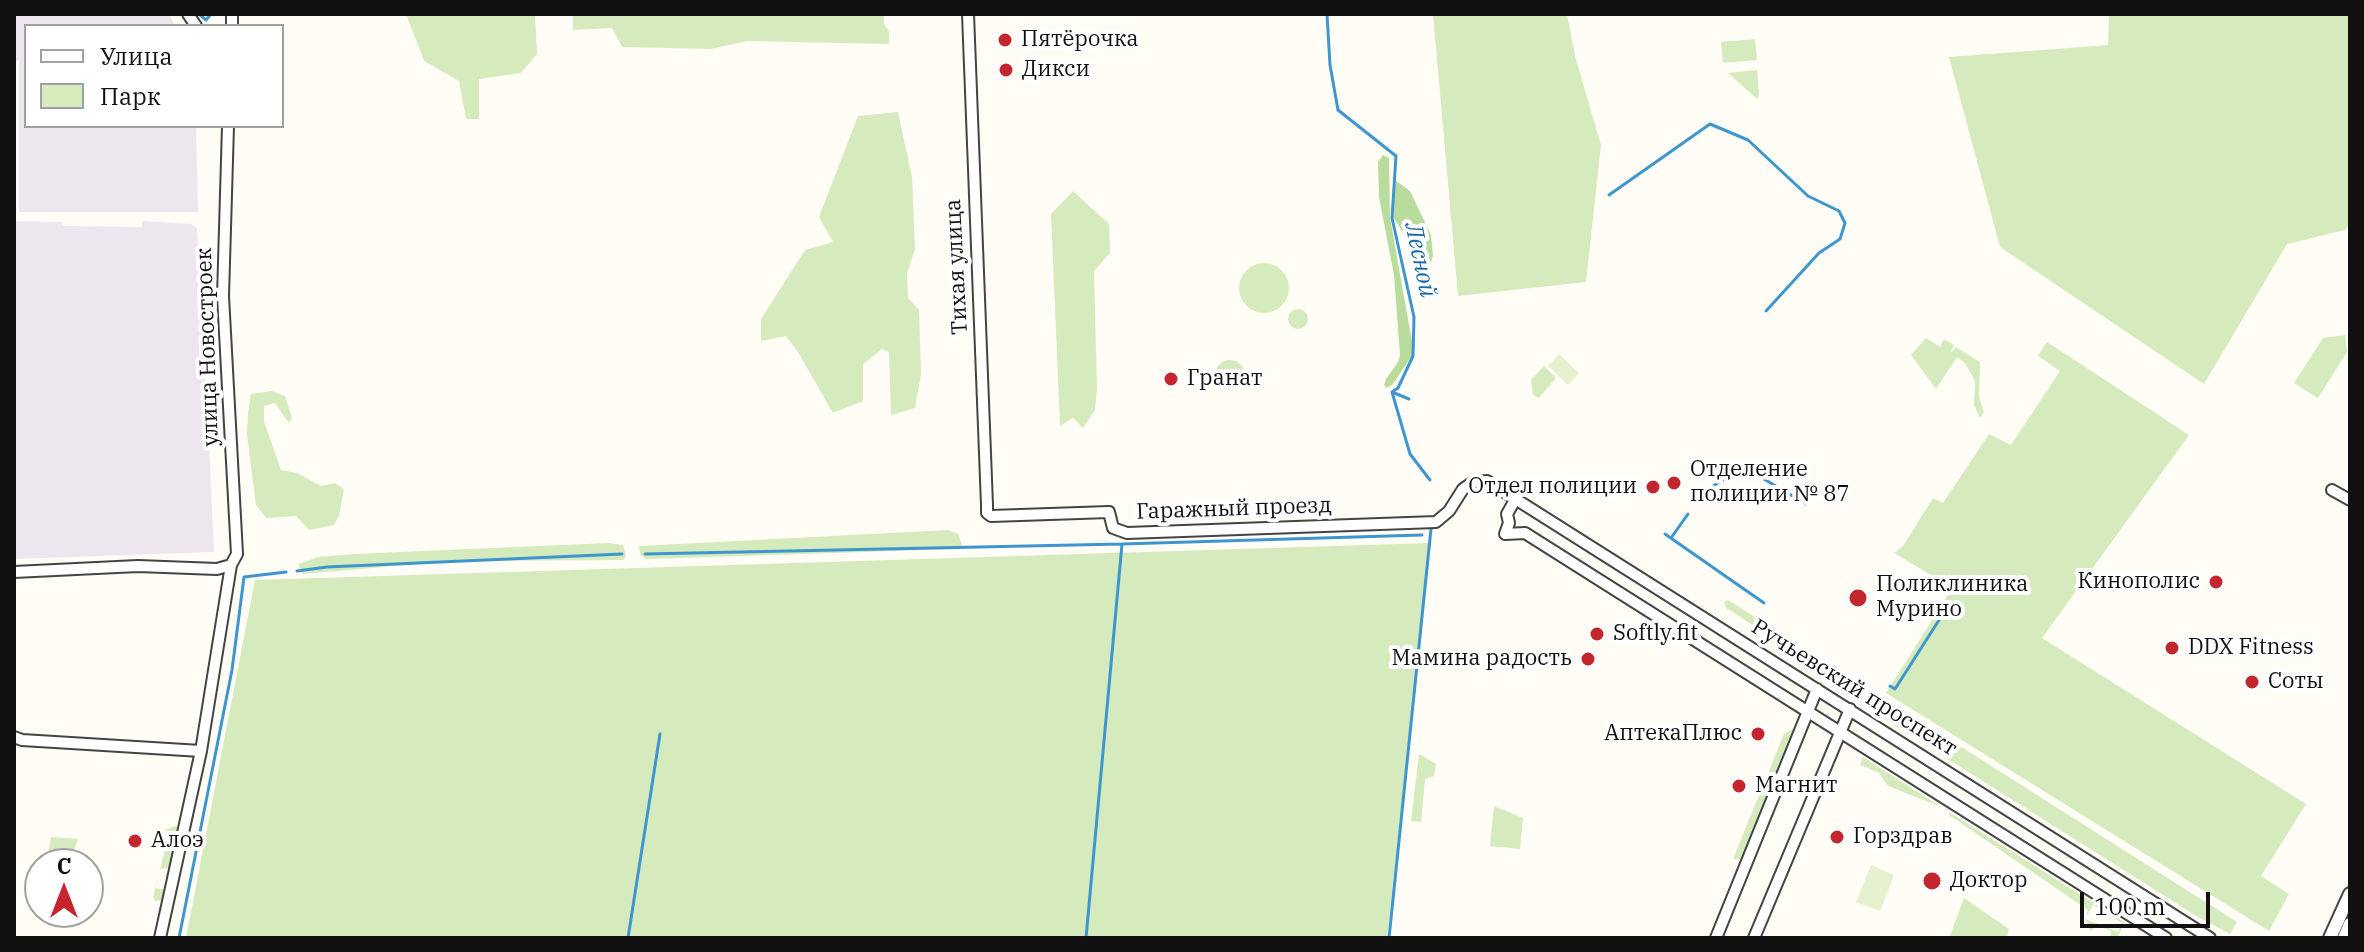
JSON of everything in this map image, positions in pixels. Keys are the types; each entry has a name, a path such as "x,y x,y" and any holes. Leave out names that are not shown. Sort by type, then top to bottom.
{"street":[{"name":"Тихая улица","path":"968,14 987,513 991,516"},
{"name":"улица Новостроек","path":"160,938 201,751 231,565 238,547 223,296 228,128"},
{"name":"Ручьевский проспект","path":"1473,482 1487,481 1618,562 2210,938"},
{"name":"Гаражный проезд","path":"991,516 1109,512 1113,528 1127,533 1436,522 1449,511 1463,489 1473,482"},
{"path":"2332,490 2350,500"},
{"path":"1515,500 1507,514 1509,523 1505,534 1525,533 2166,938"},
{"path":"14,572 138,566 217,569 231,565"},
{"path":"1716,938 1817,689"},
{"path":"1754,938 1850,709"},
{"path":"14,737 201,751"},
{"path":"2330,938 2350,894"},
{"path":"2344,938 2350,924"}],"shaded area":[{"path":"14,14 169,14 174,24 24,24 24,128 196,128 198,212 19,212 19,61 14,61"},
{"path":"14,221 62,222 62,226 142,227 142,221 191,224 197,228 206,391 201,392 207,399 214,552 14,559"}],"green space":[{"path":"406,14 535,14 537,54 521,73 479,79 479,119 466,119 459,81 424,61"},
{"path":"573,14 884,14 889,44 748,41 710,49 622,47 612,28 573,30"},
{"path":"1433,14 1567,14 1575,56 1601,145 1586,282 1458,296"},
{"path":"2109,14 2350,14 2350,224 2345,230 2287,244 2204,384 2000,247 1949,57 2108,45"},
{"path":"1755,39 1757,60 1723,63 1721,42"},
{"path":"1757,70 1757,99 1728,73"},
{"path":"898,112 912,177 915,249 907,273 908,298 919,310 921,375 915,408 891,415 889,352 882,349 863,364 863,401 833,413 786,336 761,341 761,319 805,250 833,242 819,217 858,116"},
{"path":"1383,155 1389,158 1390,218 1414,353 1392,385 1386,388 1386,379 1400,355 1394,275 1379,197 1378,162"},
{"path":"1395,180 1410,191 1431,235 1433,256 1430,264 1415,264 1407,238 1393,217"},
{"path":"1073,191 1109,224 1110,253 1094,271 1095,410 1083,428 1073,418 1060,426 1051,214"},
{"path":"1264,263 1281,271 1289,288 1281,305 1264,313 1247,305 1239,288 1247,271"},
{"path":"1298,309 1305,312 1308,319 1305,326 1298,329 1291,326 1288,319 1291,312"},
{"path":"2345,335 2347,352 2318,398 2294,383 2323,338"},
{"path":"1926,338 1942,348 1944,339 1954,345 1950,353 1956,347 1980,362 1979,397 1984,412 1980,418 1974,405 1975,380 1964,362 1957,357 1936,389 1911,355"},
{"path":"2047,342 2189,435 2042,638 2306,804 2261,876 2289,894 2269,931 1886,693 1950,592 1943,582 1894,553 1903,546 1933,498 1943,503 1989,434 2011,445 2060,371 2038,356"},
{"path":"1559,354 1579,373 1568,385 1548,366"},
{"path":"1230,360 1241,364 1245,375 1241,386 1230,390 1219,386 1215,375 1219,364"},
{"path":"1544,366 1556,378 1539,398 1533,395 1531,380"},
{"path":"272,391 285,396 292,418 289,423 275,403 264,406 264,421 281,470 297,473 321,486 335,483 344,489 339,516 334,525 309,530 296,516 266,518 256,505 247,435 248,412 251,394"},
{"path":"948,530 958,534 962,544 959,549 646,559 640,554 639,546"},
{"path":"608,543 623,545 624,560 454,561 303,574 298,564 318,557 354,554"},
{"path":"1430,543 1387,938 186,938 255,580"},
{"path":"1728,600 1785,636 1786,642 1781,643 1726,608 1724,602"},
{"path":"1892,703 2237,922 2230,934 2198,917 1883,718"},
{"path":"1796,730 1743,860 1733,859 1784,734"},
{"path":"1419,754 1436,764 1434,776 1425,779 1421,822 1411,821"},
{"path":"1863,757 1941,807 1888,786 1879,773 1860,765"},
{"path":"1494,806 1523,818 1520,849 1490,846"},
{"path":"1949,812 2124,922 2118,937 2110,938 2111,931 2097,925 2091,931 2085,919 2118,932 2122,923 2093,905 2086,917 2088,910 1949,815"},
{"path":"176,826 180,830 171,868 160,869 166,845 160,840 167,829"},
{"path":"51,837 78,839 75,848 49,848"},
{"path":"1871,865 1894,875 1880,911 1856,902"},
{"path":"159,872 156,888 165,890 166,894 162,900 156,901 153,898"},
{"path":"1964,898 2009,929 2007,938 1949,938"}],"waterway":[{"path":"199,14 206,20 211,14"},
{"name":"Лесной","path":"1327,14 1330,65 1338,110 1396,156 1392,218 1414,317 1413,356 1398,388 1392,392 1410,454 1430,480"},
{"path":"1609,195 1710,124 1748,140 1808,196 1839,211 1845,223 1840,239 1819,253 1766,311"},
{"name":"Лесной","path":"1392,392 1409,399"},
{"path":"1712,487 1742,466 1806,504"},
{"path":"1671,538 1688,514"},
{"path":"1389,938 1431,529"},
{"path":"1665,534 1764,603"},
{"path":"645,554 1422,535"},
{"path":"1086,938 1122,544"},
{"path":"297,571 327,567 622,554"},
{"path":"179,938 232,670 244,577 286,572"},
{"path":"1890,686 1895,689 1948,606"},
{"path":"628,938 660,734"}],"place":[{"name":"Пятёрочка","path":"1005,40"},
{"name":"Дикси","path":"1006,70"},
{"name":"Гранат","path":"1171,379"},
{"name":"Отделение полиции № 87","path":"1674,483"},
{"name":"Отдел полиции","path":"1653,487"},
{"name":"Кинополис","path":"2216,582"},
{"name":"Поликлиника Мурино","path":"1858,598"},
{"name":"Softly.fit","path":"1597,634"},
{"name":"DDX Fitness","path":"2172,648"},
{"name":"Мамина радость","path":"1588,659"},
{"name":"Соты","path":"2252,682"},
{"name":"АптекаПлюс","path":"1758,734"},
{"name":"Магнит","path":"1739,786"},
{"name":"Горздрав","path":"1837,837"},
{"name":"Алоэ","path":"135,841"},
{"name":"Доктор","path":"1932,881"}]}
